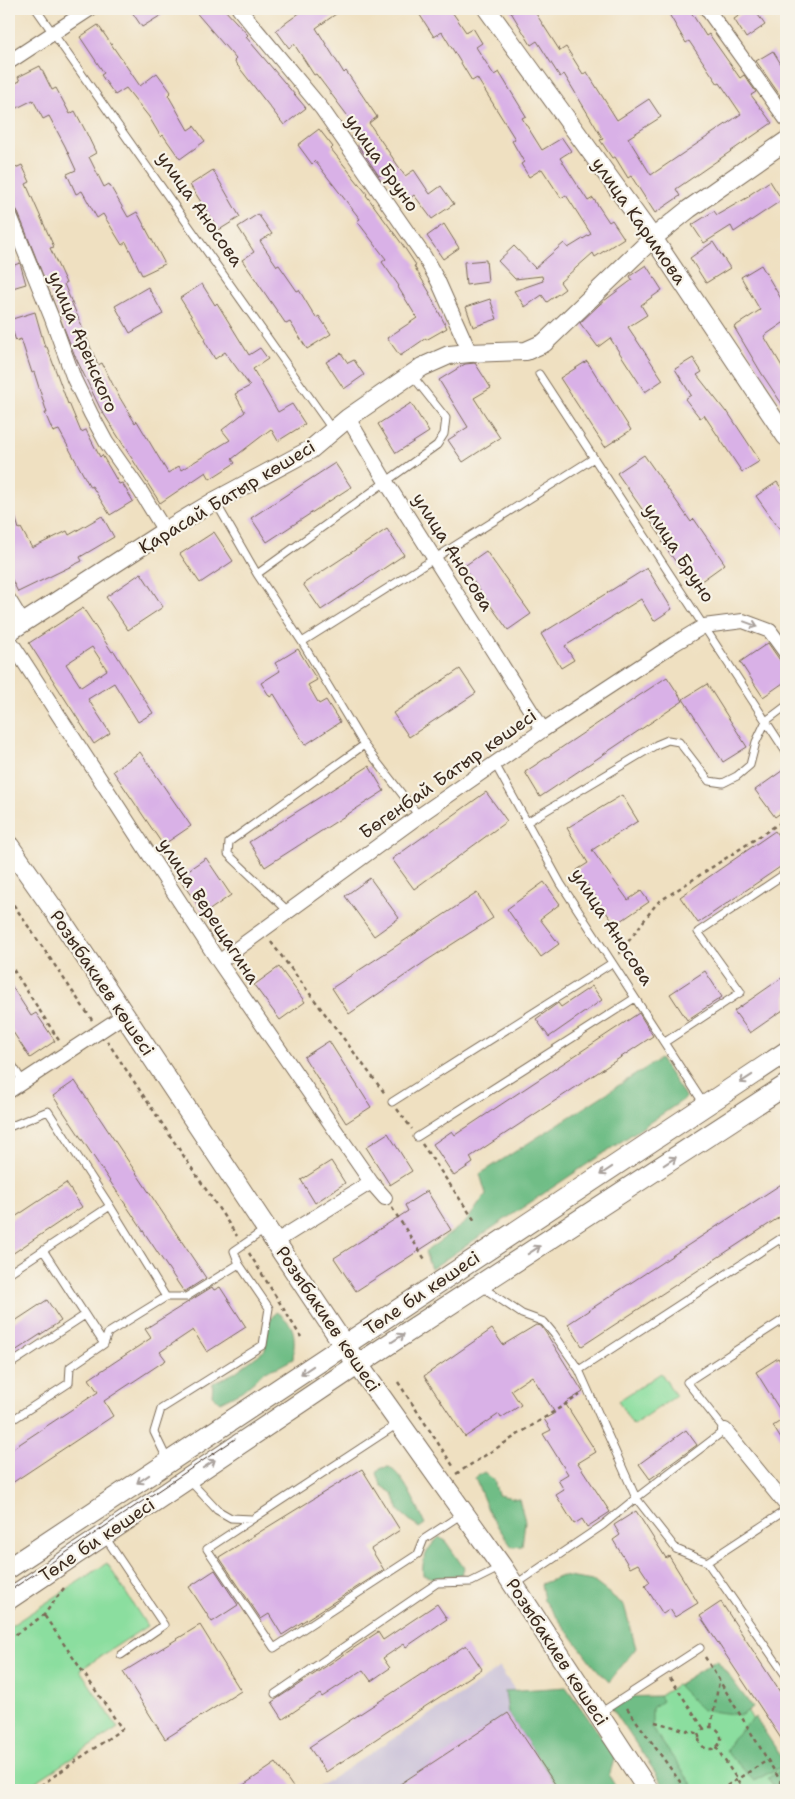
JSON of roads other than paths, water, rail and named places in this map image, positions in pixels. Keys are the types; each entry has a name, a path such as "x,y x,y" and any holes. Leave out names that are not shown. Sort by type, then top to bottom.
{"main road":[{"name":"Розыбакиев көшесі","path":"9,846 61,920 344,1346 502,1567 648,1790"},
{"name":"Төле би көшесі","path":"9,1568 786,1052"},
{"name":"Төле би көшесі","path":"9,1599 358,1365 786,1085"},
{"path":"490,1248 486,1267 491,1272 502,1270"},
{"path":"228,1423 243,1426 245,1431 238,1445"}],"street":[{"path":"9,62 90,9"},
{"name":"улица Бруно","path":"239,9 322,110 424,256 438,281 470,353"},
{"name":"улица Каримова","path":"487,9 653,238 786,437"},
{"path":"707,9 786,119"},
{"name":"Қарасай Батыр көшесі","path":"16,628 215,501 310,450 334,432 348,418 422,367 449,356 470,353 526,351 544,343 653,238 689,209 786,141"},
{"name":"улица Аренского","path":"9,213 51,316 74,379 91,414 106,442 141,492 165,532"},
{"name":"улица Аносова","path":"348,418 386,482 543,730"},
{"path":"9,600 16,628"},
{"path":"704,626 743,621 770,631 786,653"},
{"name":"Бөгенбай Батыр көшесі","path":"219,962 263,932 419,816 543,730 704,626"},
{"name":"улица Верещагина","path":"9,639 219,962 371,1182 385,1198"},
{"path":"9,1091 123,1016"},
{"path":"270,1236 371,1182"},
{"path":"725,1430 786,1506"}],"lane":[{"name":"улица Аносова","path":"36,9 334,432"},
{"path":"257,574 437,445 444,434 446,418 412,374"},
{"name":"улица Бруно","path":"539,374 786,752"},
{"path":"302,642 594,458"},
{"path":"215,501 257,574 302,642 364,745 419,816"},
{"path":"527,822 656,745 668,740 679,742 709,781 723,783 737,776 750,765 756,742 766,721 786,706"},
{"path":"290,912 228,854 229,842 364,745"},
{"name":"улица Аносова","path":"495,764 561,884 705,1106"},
{"path":"664,1042 741,992 698,932 786,873"},
{"path":"392,1102 612,963"},
{"path":"417,1137 635,998"},
{"path":"9,1060 23,1082"},
{"path":"9,1127 48,1111 166,1297"},
{"path":"9,1273 110,1206"},
{"path":"169,1462 154,1432 161,1409 263,1345 269,1308 239,1264 234,1251 243,1245 270,1236"},
{"path":"579,1370 780,1239 786,1248"},
{"path":"43,1250 104,1344"},
{"path":"9,1422 69,1383 70,1367 104,1344 108,1333 166,1297 186,1298 239,1264"},
{"path":"480,1285 522,1314 544,1322 554,1334 579,1370 636,1498 676,1549 707,1562 786,1676"},
{"path":"9,1365 85,1315"},
{"path":"514,1586 603,1525 725,1430 687,1382 786,1318"},
{"path":"400,1423 207,1549 274,1648 418,1554 424,1539 464,1513"},
{"path":"188,1479 217,1510 231,1518 252,1519"},
{"path":"707,1562 786,1510"},
{"path":"104,1535 164,1625 122,1655"},
{"path":"275,1694 437,1583 471,1582 502,1567"},
{"path":"598,1714 700,1648"}],"tram line":[{"path":"9,1591 235,1439"}]}
